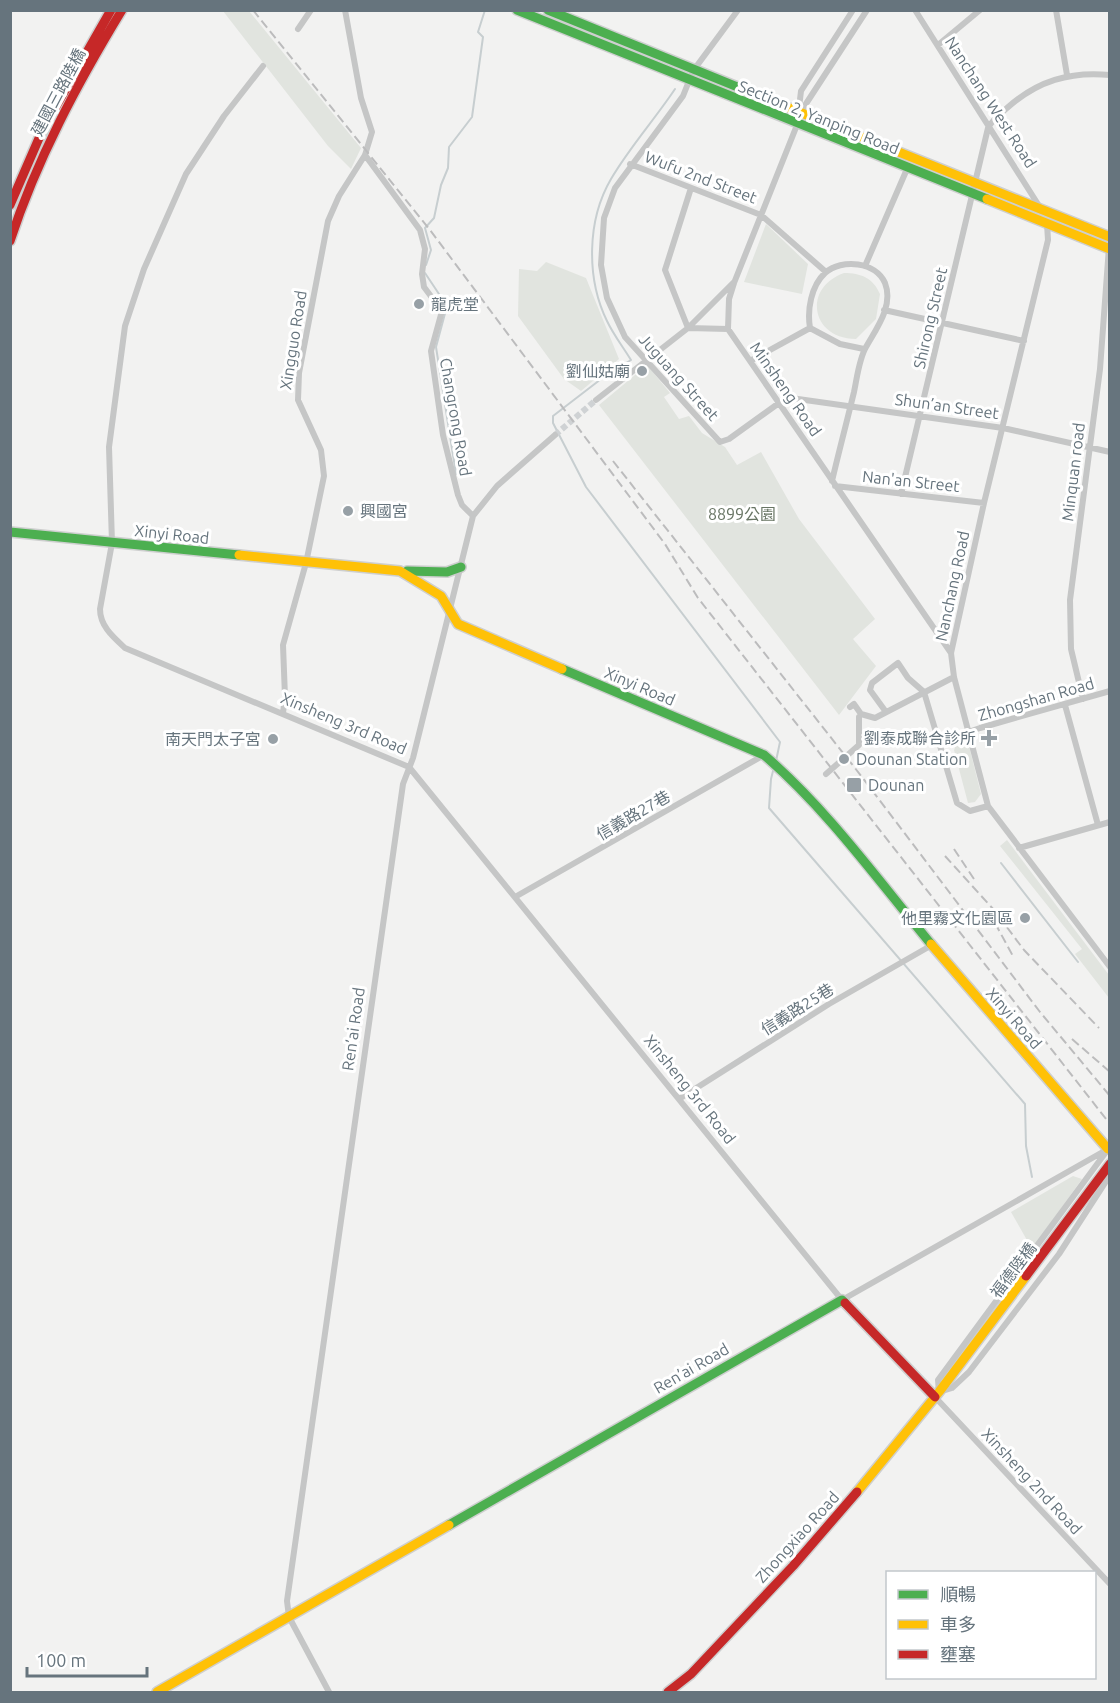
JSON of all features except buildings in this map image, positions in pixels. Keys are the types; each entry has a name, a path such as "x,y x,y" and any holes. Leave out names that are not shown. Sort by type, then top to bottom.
{"main road":[{"name":"建國三路陸橋","path":"10,205 58,96 111,10"},
{"name":"建國三路陸橋","path":"10,241 28,190 69,96 122,10"},
{"name":"Section 2, Yanping Road","path":"518,10 797,125 1109,248"},
{"name":"Section 2, Yanping Road","path":"548,10 693,71 1110,237"},
{"name":"Xinyi Road","path":"10,532 400,571 433,589 441,596 458,624 764,755 784,771 1109,1149"},
{"path":"400,571 447,572 461,567"},
{"name":"福德陸橋","path":"937,1395 1110,1164"},
{"name":"Ren’ai Road","path":"157,1692 842,1300"},
{"name":"Xinsheng 3rd Road","path":"842,1300 937,1395"},
{"name":"Zhongxiao Road","path":"668,1692 691,1674 793,1566 874,1473 937,1395"}],"street":[{"path":"298,29 311,10"},
{"name":"Xingguo Road","path":"283,713 285,697 283,645 317,519 324,466 318,440 298,400 299,373 328,221 339,196 365,155 372,132 361,98 345,10"},
{"name":"Juguang Street","path":"738,10 693,71 683,96 630,164 615,188 604,218 601,265 607,298 617,322 636,352 657,369 720,442 729,439 779,403"},
{"path":"688,328 728,329 729,299 797,125 801,92 854,10"},
{"path":"799,113 867,10"},
{"name":"Nanchang West Road","path":"915,10 990,124 1042,210"},
{"path":"938,45 980,10"},
{"path":"1056,10 1067,75"},
{"name":"Xinsheng 3rd Road","path":"263,66 224,116 186,174 170,204 125,326 109,447 112,543 100,618 111,636 125,648 409,767 842,1300"},
{"path":"990,124 1032,89 1067,75 1110,75"},
{"name":"Shirong Street","path":"901,494 973,195 973,183 990,124"},
{"name":"Changrong Road","path":"365,155 420,230 425,249 422,274 424,287 442,311 431,351 443,435 458,495 462,505 473,516"},
{"name":"Wufu 2nd Street","path":"630,164 761,215"},
{"path":"865,266 907,169"},
{"path":"688,328 665,270 690,188"},
{"name":"Nanchang Road","path":"1042,210 1048,225 1048,240 984,503 951,653 954,677 988,806 1110,967"},
{"path":"761,215 826,272"},
{"name":"Minquan road","path":"1083,699 1071,649 1070,600 1100,369 1109,248"},
{"path":"810,328 807,312 814,291 826,272 844,265 865,266 880,275 887,290 885,310 879,327 864,349 833,484"},
{"path":"596,400 688,328 734,283"},
{"path":"885,310 1024,340"},
{"path":"810,328 840,344 864,349"},
{"path":"750,361 810,328"},
{"name":"Minsheng Road","path":"728,329 951,653"},
{"name":"Shun’an Street","path":"779,403 791,398 1003,428 1110,452"},
{"path":"409,767 450,614 473,516 497,486 555,435"},
{"name":"Nan'an Street","path":"833,484 984,503"},
{"path":"886,712 870,690 872,683 898,663 908,678 924,692 957,803 970,811 988,806"},
{"path":"850,707 854,704 861,714 875,718 954,677"},
{"name":"Zhongshan Road","path":"939,742 1110,692"},
{"path":"1065,705 1098,825"},
{"path":"825,774 859,746 859,717"},
{"name":"信義路27巷","path":"515,897 764,755"},
{"name":"Ren’ai Road","path":"290,1617 287,1601 320,1365 403,784 409,767"},
{"path":"1019,848 1110,822"},
{"name":"信義路25巷","path":"679,1099 829,1004 932,945"},
{"name":"Ren’ai Road","path":"842,1300 1109,1149"},
{"name":"Zhongxiao Road","path":"1109,1149 938,1380 937,1395 952,1388 969,1372 1059,1254 1110,1175"},
{"name":"Xinsheng 2nd Road","path":"937,1395 1110,1584"},
{"path":"290,1617 329,1692"}],"green space":[{"path":"223,11 249,11 361,148 351,169 328,146"},
{"path":"766,224 808,264 802,294 744,282"},
{"path":"546,262 586,278 619,359 581,391 564,379 518,316 519,269 537,271"},
{"path":"844,273 856,274 870,280 880,294 876,319 856,339 841,337 829,331 821,322 817,312 817,300 822,290 831,280"},
{"name":"8899公園","path":"647,365 670,393 664,397 679,419 689,416 702,433 725,447 737,465 761,452 799,519 875,619 853,639 876,666 839,715 599,405"},
{"path":"956,745 969,746 981,794 975,802 968,803 954,750"},
{"path":"1007,840 1109,975 1109,998 1075,954 1082,949 1000,846"},
{"path":"1073,1176 1082,1179 1032,1249 1011,1212"}],"waterway":[{"path":"426,265 431,250 425,228 434,218 441,185 448,168 449,147 472,117 483,37 478,32 485,10"},
{"path":"675,89 611,179 597,212 592,249 595,286 609,326 631,360 605,376 553,416 553,423 586,487 780,742 776,761"},
{"path":"425,273 447,306 436,347 456,474"},
{"path":"774,767 769,808 1025,1104 1026,1146 1032,1177"},
{"path":"1001,863 1078,962"}],"tunnel":[{"path":"555,435 596,400"}],"railway":[{"path":"253,10 430,230 665,544 698,598 1110,1124"},
{"path":"613,461 862,777 1040,1012 1110,1096"},
{"path":"954,849 976,882"},
{"path":"945,856 994,910 1024,950 1099,1028"},
{"path":"995,923 1014,958"},
{"path":"1072,1039 1110,1072"}],"traffic: fast":[{"path":"517,10 987,199"},
{"path":"548,10 772,101"},
{"path":"10,532 239,555"},
{"path":"407,571 447,572 461,567"},
{"path":"562,669 764,755 831,822 931,944"},
{"path":"449,1525 842,1300 845,1303"}],"traffic: slow":[{"path":"772,101 1110,237"},
{"path":"987,199 1110,249"},
{"path":"239,555 400,571 441,596 458,624 562,669"},
{"path":"931,944 1108,1149"},
{"path":"857,1492 939,1392 1026,1276"},
{"path":"157,1692 449,1525"}],"traffic: jam":[{"path":"10,205 43,129 111,10"},
{"path":"10,241 45,151 59,122 122,10"},
{"path":"1026,1276 1110,1164"},
{"path":"845,1303 935,1397"},
{"path":"668,1692 691,1674 793,1566 857,1492"}],"place":[{"name":"龍虎堂","path":"419,304"},
{"name":"劉仙姑廟","path":"642,371"},
{"name":"興國宮","path":"348,511"},
{"name":"劉泰成聯合診所","path":"989,738"},
{"name":"南天門太子宮","path":"273,739"},
{"name":"Dounan Station","path":"844,759"},
{"name":"Dounan","path":"854,785"},
{"name":"他里霧文化園區","path":"1025,918"}]}
